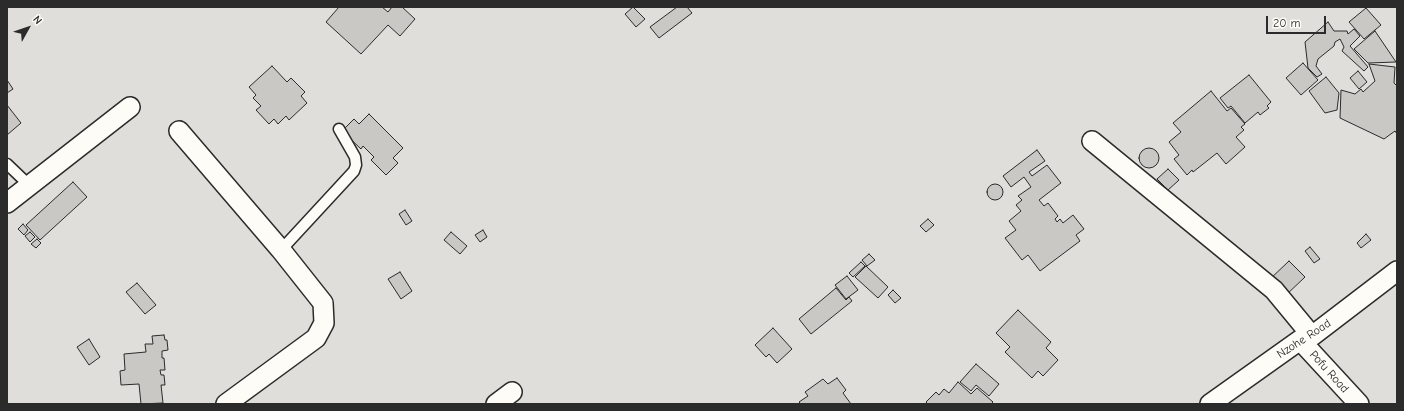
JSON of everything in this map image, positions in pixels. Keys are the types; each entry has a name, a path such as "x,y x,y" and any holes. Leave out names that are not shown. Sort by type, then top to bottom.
{"street":[{"path":"7,203 130,107"},
{"path":"179,131 281,250 323,303 324,323 316,338 226,404"},
{"name":"Pofu Road","path":"1092,141 1274,290 1306,338 1359,404"},
{"name":"Nzohe Road","path":"1210,404 1306,338 1397,271"},
{"path":"496,404 512,392"}],"lane":[{"path":"281,250 354,171 356,165 355,157 339,129"},
{"path":"7,164 30,186"}],"shaded area":[{"path":"7,7 1397,7 1397,404 7,404"}],"building":[{"path":"339,7 382,7 388,12 392,7 402,7 415,19 400,36 388,25 361,54 326,22"},
{"path":"633,7 645,19 636,27 625,14"},
{"path":"677,7 687,7 692,13 659,38 650,27"},
{"path":"1366,8 1381,25 1364,39 1349,22"},
{"path":"1328,22 1334,31 1347,31 1348,34 1354,29 1360,36 1350,46 1368,67 1364,71 1342,51 1344,47 1340,39 1318,59 1316,66 1322,74 1317,77 1308,68 1305,42"},
{"path":"1375,31 1396,62 1368,63 1354,49"},
{"path":"1303,63 1318,80 1301,95 1286,78"},
{"path":"1369,64 1395,67 1394,83 1397,86 1397,134 1395,131 1384,139 1340,118 1341,90 1355,94 1361,89 1363,92 1375,81"},
{"path":"272,66 287,82 291,78 305,92 301,96 307,103 289,120 286,116 278,124 274,119 269,124 256,110 261,106 253,98 256,95 249,87"},
{"path":"1358,71 1367,82 1359,89 1350,78"},
{"path":"1249,75 1271,102 1267,106 1269,108 1260,115 1258,112 1245,123 1231,106 1228,108 1220,98"},
{"path":"1326,77 1339,93 1337,110 1325,113 1309,91"},
{"path":"7,80 13,89 7,93"},
{"path":"1211,91 1227,111 1231,108 1245,124 1241,127 1244,130 1236,137 1245,147 1226,164 1217,153 1187,175 1174,159 1179,155 1169,142 1181,132 1173,123"},
{"path":"7,105 21,123 7,135"},
{"path":"369,114 403,148 393,158 398,163 386,175 371,160 374,157 363,146 361,149 342,131 354,119 359,124"},
{"path":"1145,148 1153,148 1159,154 1159,162 1153,168 1145,168 1139,162 1139,154"},
{"path":"1037,150 1045,161 1029,172 1032,176 1047,165 1061,183 1039,200 1044,206 1048,203 1058,216 1055,219 1057,222 1060,219 1063,223 1073,215 1084,229 1076,235 1080,241 1040,271 1028,255 1022,260 1005,238 1016,230 1009,221 1021,211 1016,205 1022,200 1018,196 1031,187 1024,177 1011,187 1003,176"},
{"path":"1168,169 1179,180 1168,190 1157,179"},
{"path":"73,182 87,197 40,240 26,225"},
{"path":"995,184 1001,186 1003,192 1001,198 995,200 989,198 987,192 989,186"},
{"path":"405,210 412,221 406,225 399,214"},
{"path":"928,219 934,225 926,232 920,226"},
{"path":"23,224 28,230 24,235 18,229"},
{"path":"483,230 487,237 480,242 475,235"},
{"path":"30,232 35,237 30,242 25,236"},
{"path":"451,232 467,246 460,254 444,240"},
{"path":"1366,234 1371,240 1361,248 1357,243"},
{"path":"37,239 41,243 36,248 31,244"},
{"path":"1310,247 1320,259 1314,263 1305,251"},
{"path":"869,254 875,260 867,266 862,260"},
{"path":"1289,261 1305,277 1285,296 1269,280"},
{"path":"861,262 865,266 853,277 849,273"},
{"path":"866,266 888,287 878,298 855,277"},
{"path":"400,272 412,291 401,299 388,279"},
{"path":"847,276 858,290 846,299 835,285"},
{"path":"137,283 156,305 145,314 126,292"},
{"path":"836,288 846,300 849,297 852,301 811,334 799,319"},
{"path":"893,290 901,298 895,303 888,295"},
{"path":"1018,310 1051,342 1046,348 1058,360 1043,376 1038,371 1032,378 1005,352 1010,347 996,333"},
{"path":"773,328 792,349 777,363 769,354 766,357 755,345"},
{"path":"164,335 165,340 167,340 168,350 162,351 165,370 160,370 161,375 164,375 165,385 161,385 163,403 141,404 139,384 121,385 120,371 125,370 124,354 146,352 145,344 153,344 152,336"},
{"path":"89,339 100,357 89,365 77,347"},
{"path":"976,364 999,384 989,396 976,385 971,391 960,382"},
{"path":"837,378 846,390 843,393 851,404 801,404 799,402 808,396 805,392 823,379 828,384"},
{"path":"958,382 971,394 977,388 993,402 991,404 928,404 926,402 936,392 939,395 944,389 949,393"}]}
